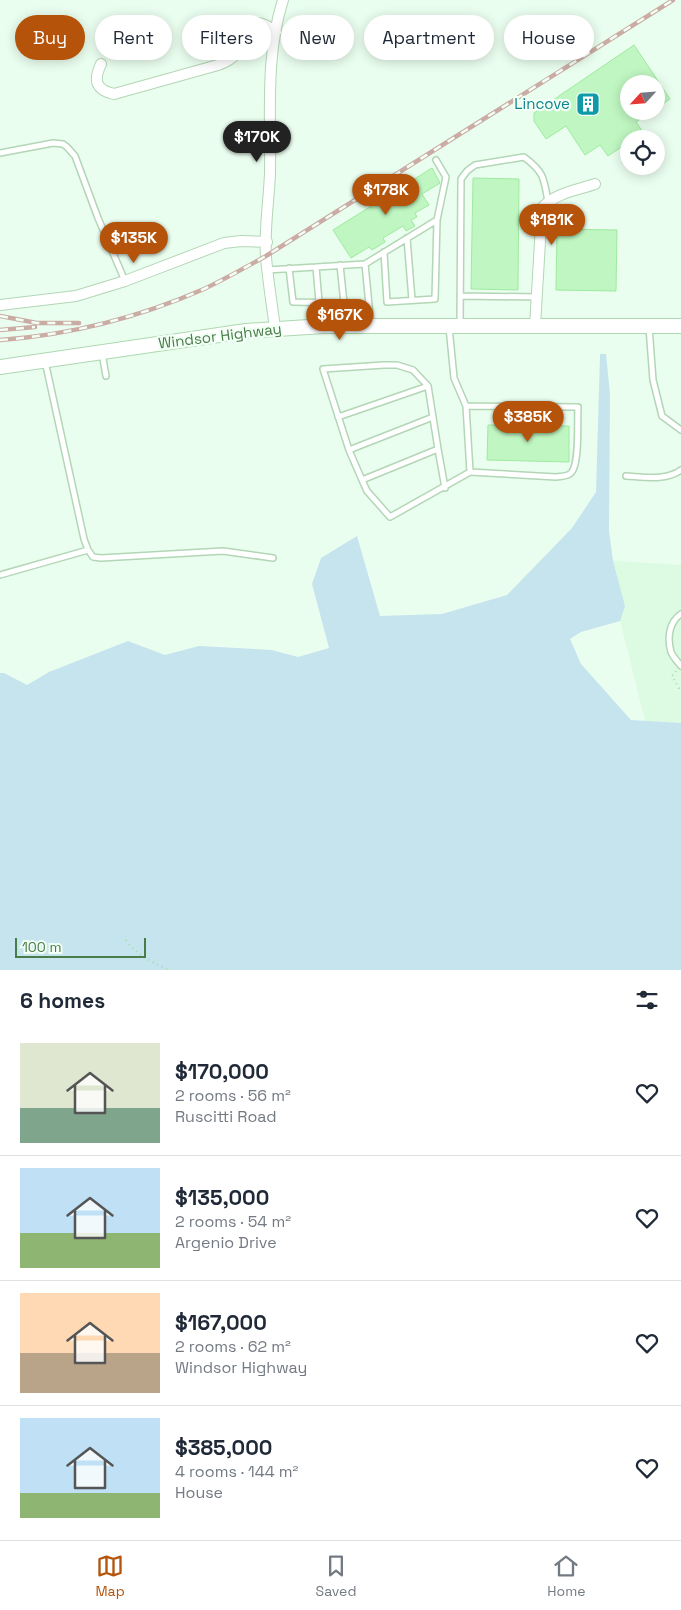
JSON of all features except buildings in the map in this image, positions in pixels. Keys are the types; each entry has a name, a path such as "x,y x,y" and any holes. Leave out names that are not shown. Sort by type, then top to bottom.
{"main road":[{"name":"Windsor Highway","path":"0,367 275,328 371,326 681,326"}],"street":[{"path":"275,328 267,270 266,242 270,173 269,97 276,32 283,0"},
{"path":"101,64 97,73 97,82 105,92 114,94 230,60 237,53 251,27 257,23 264,23 276,32"},
{"path":"535,326 542,208 548,202 564,193 595,184"},
{"path":"0,305 76,296 125,281 224,243 241,241 266,242"}],"lane":[{"path":"0,153 53,143 63,144 67,147 75,156 98,218 125,281"},
{"path":"470,472 466,406 454,378 454,326 460,296 461,179 475,164 524,157 535,166 543,177 548,202"},
{"path":"384,252 387,302 435,299 437,220 446,177 436,160"},
{"path":"267,270 365,264 437,220"},
{"path":"407,238 412,300"},
{"path":"365,264 371,326"},
{"path":"290,268 293,302 344,302 340,265"},
{"path":"316,267 319,302"},
{"path":"460,296 537,297"},
{"path":"649,326 653,380 662,416 681,430"},
{"path":"101,352 106,376"},
{"path":"45,360 84,539 88,550 93,556 101,558 223,551 273,558"},
{"path":"445,488 428,386 413,370 384,364 323,369 349,450 362,480 367,491 390,517 445,488 470,472 556,477 568,476 573,471 576,461 578,407 466,406"},
{"path":"338,417 428,386"},
{"path":"349,450 433,417"},
{"path":"362,480 438,449"},
{"path":"626,476 660,477 675,474 681,470"},
{"path":"0,575 88,550"},
{"path":"681,614 671,624 670,641 672,654 681,666"}],"path":[{"path":"681,666 672,676 681,692"},
{"path":"126,940 132,949 146,959 168,970"}],"shaded area":[{"path":"600,354 606,354 610,394 609,531 613,561 625,606 620,621 581,632 570,639 581,664 631,720 681,723 681,970 0,970 0,673 4,673 27,685 49,672 128,641 165,655 199,646 272,650 298,657 329,648 312,584 321,558 357,536 380,616 442,614 507,595 572,528 596,492"},
{"path":"605,560 681,565 681,737 649,737"}],"railway":[{"path":"0,340 52,334 104,323 155,308 212,285 266,256 673,0"},
{"path":"0,316 37,323 79,323"},
{"path":"0,330 35,327"}],"place":[{"name":"Lincove","path":"588,104"}]}
